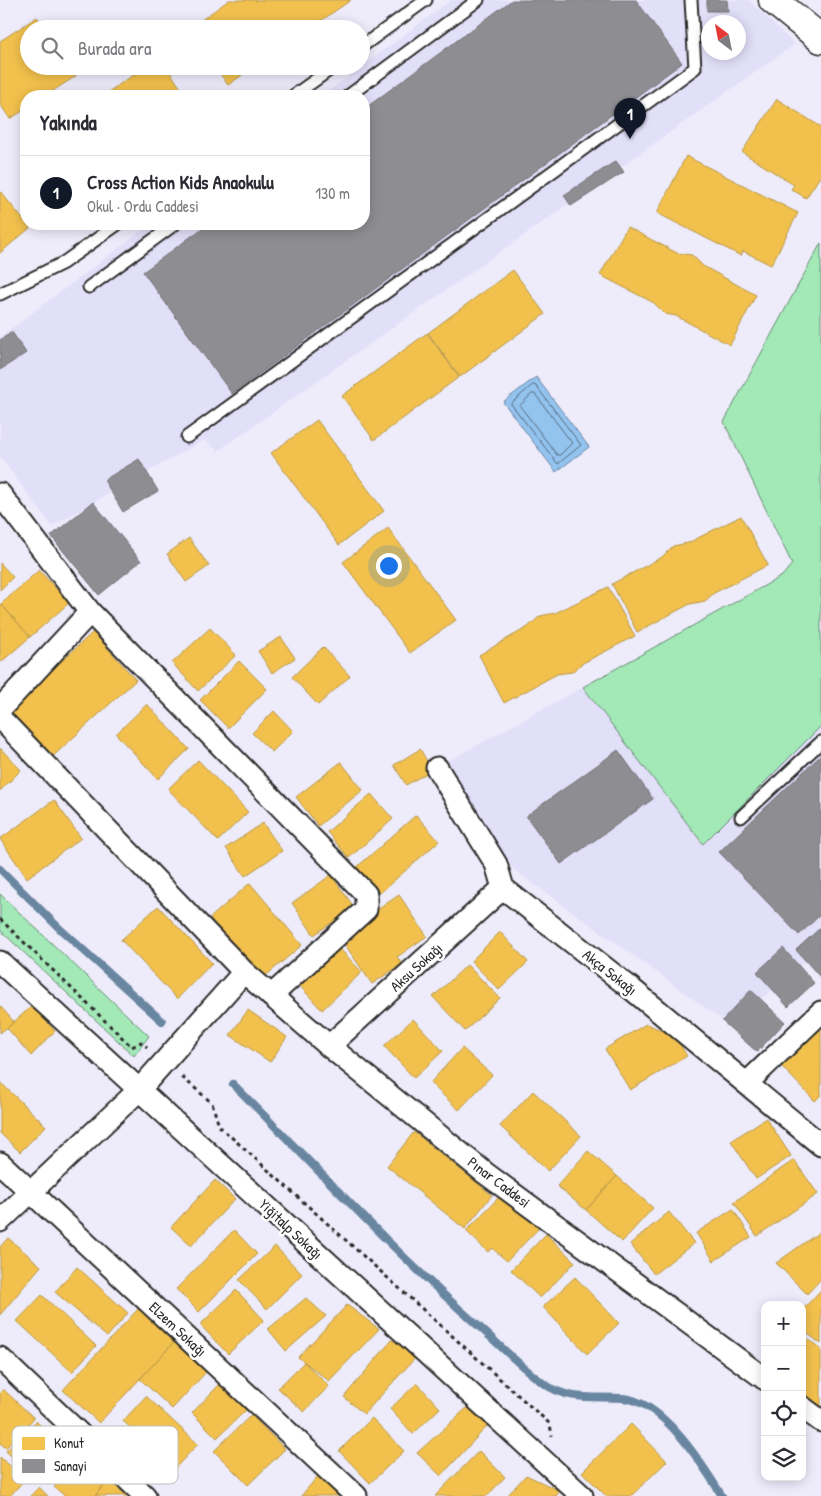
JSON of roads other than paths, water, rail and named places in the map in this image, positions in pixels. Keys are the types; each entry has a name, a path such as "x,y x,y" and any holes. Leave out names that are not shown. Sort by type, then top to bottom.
{"main road":[{"path":"773,0 821,39"}],"street":[{"path":"1,499 90,612 366,894 366,909 271,996"},
{"path":"0,709 90,612"},
{"name":"Pınar Caddesi","path":"0,718 244,972 328,1046 486,1174 761,1376"},
{"path":"437,768 496,864 504,888"},
{"name":"Aksu Sokağı","path":"328,1046 504,888"},
{"name":"Akça Sokağı","path":"504,888 748,1083 821,1145"},
{"name":"Yiğitalp Sokağı","path":"0,962 582,1496"},
{"path":"0,1221 138,1090 244,972"},
{"path":"748,1083 821,1012"},
{"name":"Elzem Sokağı","path":"0,1162 356,1496"},
{"path":"0,1358 71,1426"},
{"path":"806,1410 821,1421"},
{"path":"132,1484 145,1496"}],"lane":[{"path":"370,40 426,0"},
{"path":"356,90 478,0"},
{"path":"187,437 695,68 691,0"},
{"path":"301,90 322,75"},
{"path":"0,294 63,263 110,230"},
{"path":"89,288 167,230"},
{"path":"741,817 821,742"}],"water":[{"path":"536,377 589,447 556,472 503,402"}],"waterway":[{"path":"0,869 59,928 162,1021"},
{"path":"233,1084 413,1265 525,1369 553,1389 572,1396 623,1398 638,1402 653,1410 667,1422 693,1452 722,1496"}],"place":[{"name":"Cross Action Kids Anaokulu","path":"630,139"}]}
